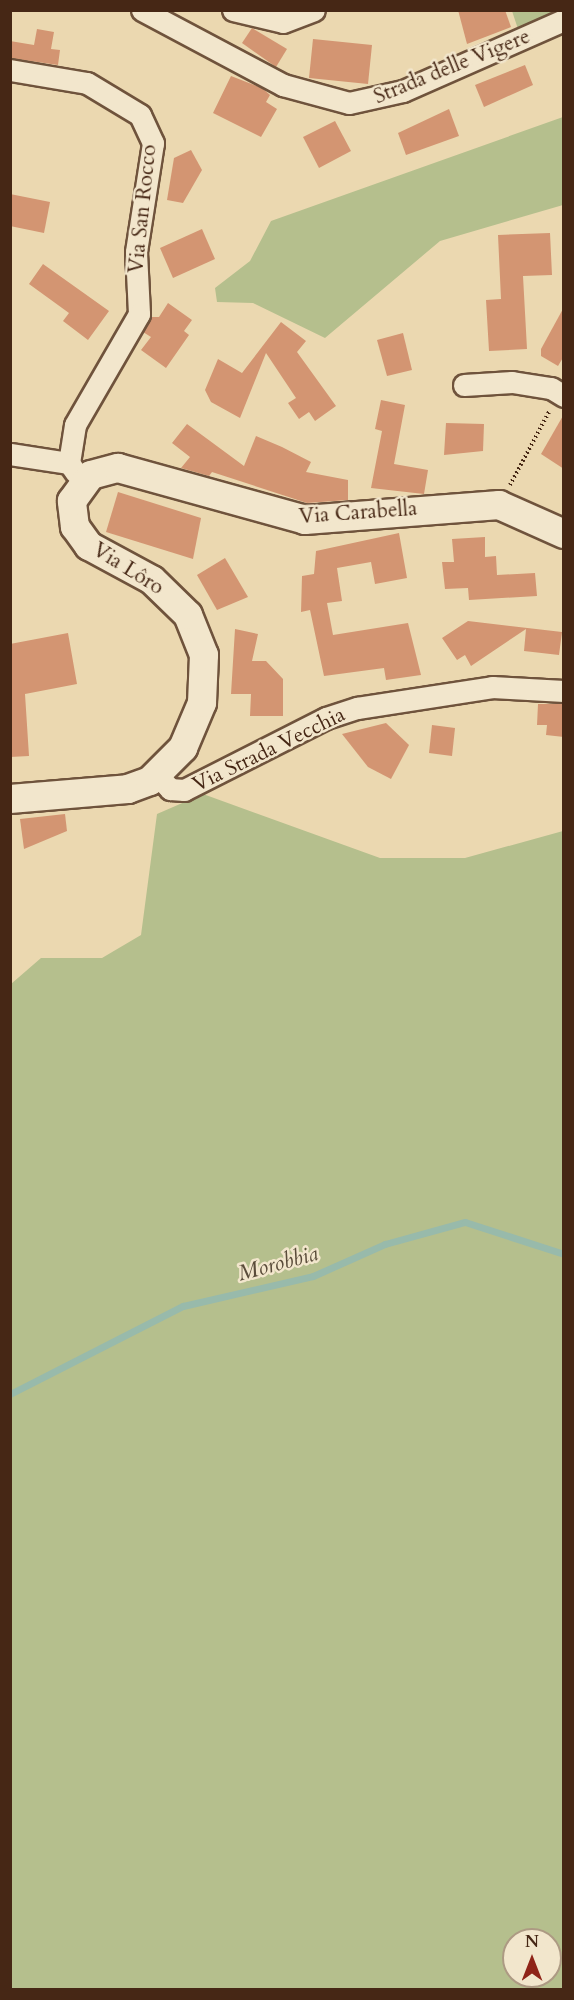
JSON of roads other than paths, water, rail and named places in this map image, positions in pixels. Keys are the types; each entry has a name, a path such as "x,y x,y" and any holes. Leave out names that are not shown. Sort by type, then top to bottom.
{"street":[{"name":"Strada delle Vigere","path":"142,10 283,85 349,103 403,91 564,20"},
{"path":"232,10 283,22 314,10"},
{"name":"Via San Rocco","path":"10,70 87,83 140,115 153,143 136,252 137,321 75,425 76,472"},
{"path":"464,385 512,382 561,395"},
{"path":"10,454 76,472"},
{"name":"Via Carabella","path":"76,472 118,468 305,520 499,505 564,534"},
{"name":"Via Lôro","path":"10,799 128,789 158,776 183,748 197,720 206,671 201,642 168,593 80,538 71,511 76,472"},
{"name":"Via Strada Vecchia","path":"158,776 170,789 184,790 326,718 357,708 492,687 564,691"}],"waterway":[{"name":"Morobbia","path":"10,1394 183,1306 313,1276 385,1244 465,1222 564,1254"}]}
